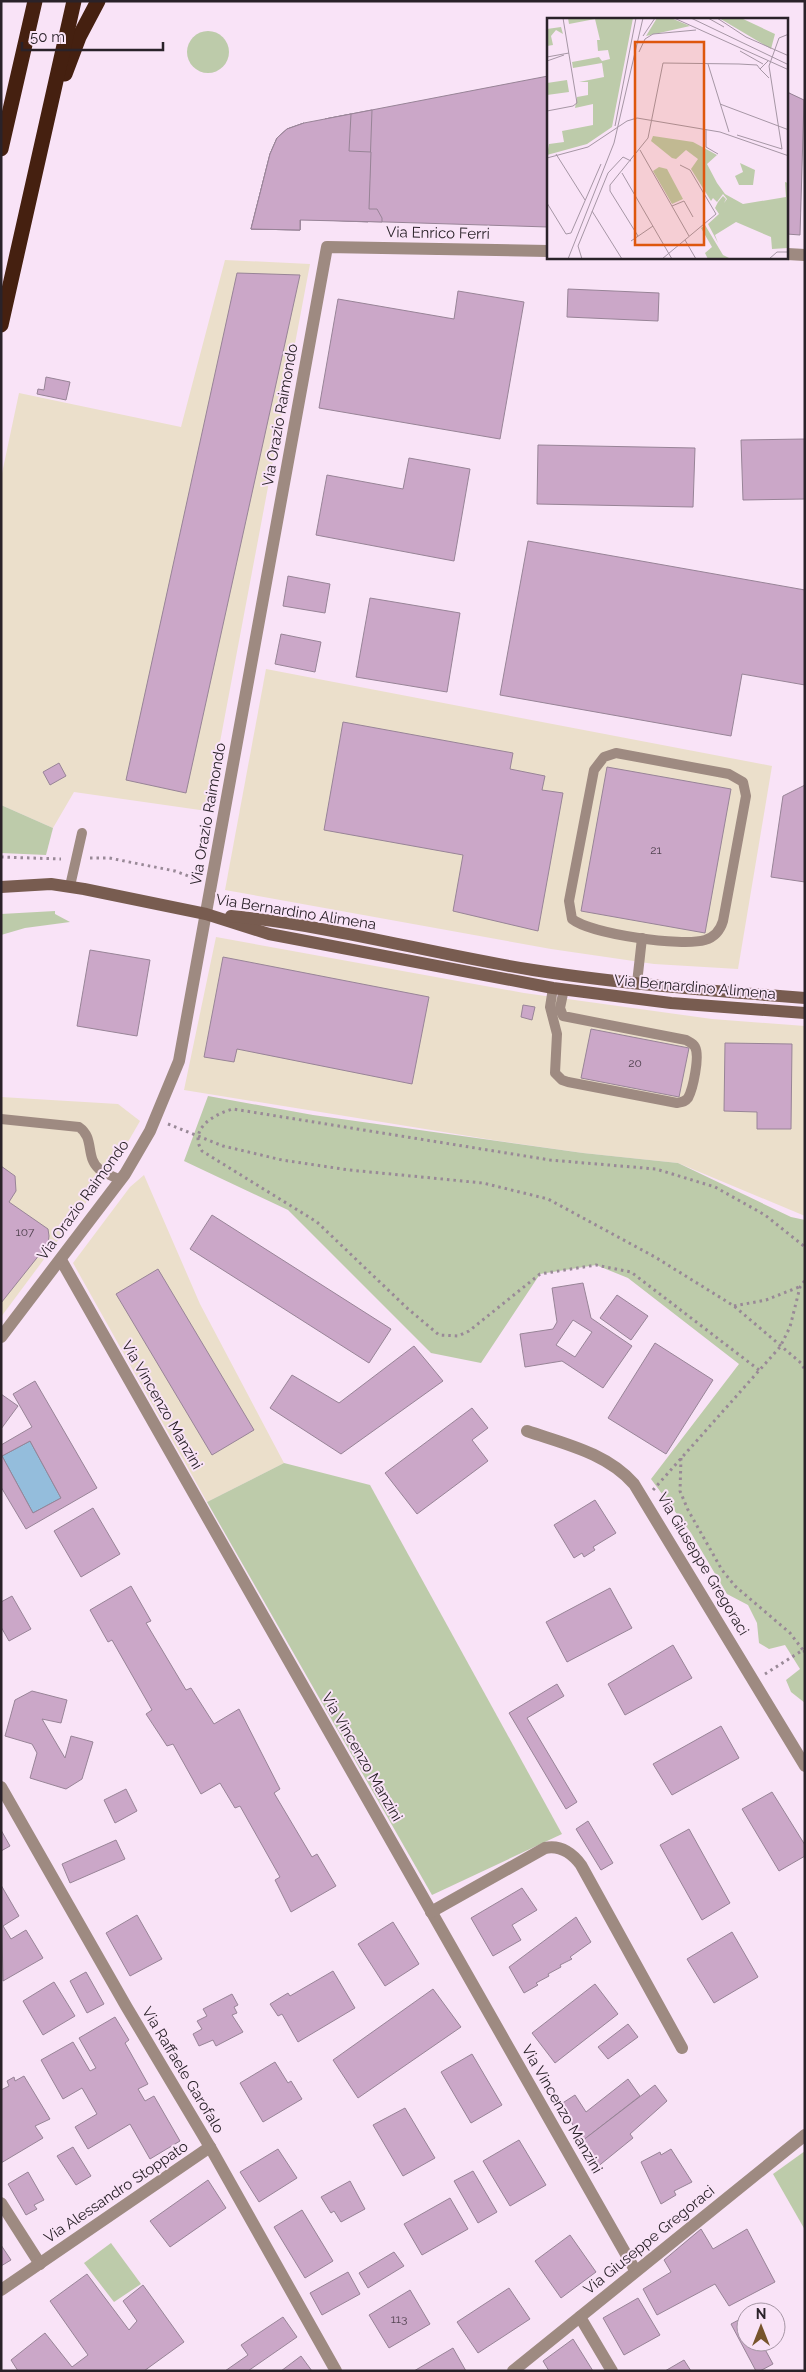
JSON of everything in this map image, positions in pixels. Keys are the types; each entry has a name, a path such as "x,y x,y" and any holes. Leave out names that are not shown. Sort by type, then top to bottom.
{"highway":[{"path":"1,149 35,1"},
{"path":"1,325 74,1"},
{"path":"47,119 79,37 98,1"}],"street":[{"name":"Via Enrico Ferri","path":"328,247 547,251"},
{"name":"Via Orazio Raimondo","path":"1,1337 121,1180 140,1150 156,1119 181,1056 328,247"},
{"path":"788,254 805,255"},
{"path":"1,886 27,884 70,886 206,914"},
{"name":"Via Bernardino Alimena","path":"206,914 282,923 533,970 637,983 805,998"},
{"name":"Via Bernardino Alimena","path":"206,914 269,934 558,989 670,1003 805,1013"},
{"name":"Via Vincenzo Manzini","path":"61,1260 636,2270"},
{"name":"Via Giuseppe Gregoraci","path":"527,1431 610,1462 630,1480 645,1500 805,1766"},
{"name":"Via Raffaele Garofalo","path":"1,1787 126,2006 210,2147 336,2371"},
{"path":"431,1912 545,1848 557,1848 568,1852 581,1865 682,2048"},
{"name":"Via Giuseppe Gregoraci","path":"513,2371 805,2135"},
{"name":"Via Alessandro Stoppato","path":"1,2290 210,2147"},
{"name":"Via Alessandro Stoppato","path":"1,2203 40,2264"},
{"path":"580,2317 612,2371"}],"lane":[{"path":"622,753 730,774 740,779 745,786 746,796 722,926 713,936 700,941 642,938 588,928 577,922 570,915 569,901 596,766 604,757 622,753"},
{"path":"70,886 82,833"},
{"path":"637,983 642,938"},
{"path":"558,989 563,1016 686,1040 692,1043 696,1048 697,1062 688,1098 683,1102 677,1103 568,1082 558,1077 555,1073 554,1064 558,1034 550,1007 558,989"},
{"path":"1,1119 79,1127 89,1138 92,1158 98,1168 121,1180"}],"path":[{"path":"1,857 30,856 44,860"},
{"path":"109,858 175,871 194,878"},
{"path":"759,1370 631,1272 596,1265 540,1274 469,1331 458,1336 439,1335 407,1308 317,1222 202,1151 197,1143 197,1136 206,1122 219,1113 233,1109 550,1160 656,1169 715,1188 765,1215 805,1247"},
{"path":"156,1119 223,1146 282,1160 349,1170 483,1183 548,1199 655,1258 734,1306 801,1363 805,1370"},
{"path":"645,1500 780,1347 790,1327 800,1287 805,1280"},
{"path":"734,1306 766,1300 800,1287"},
{"path":"681,1458 680,1491 688,1510 722,1570 735,1586 790,1633 804,1650 805,1656"},
{"path":"753,1681 804,1650"}],"shaded area":[{"path":"225,260 310,264 207,811 74,792 53,828 1,805 1,478 19,393 181,427"},
{"path":"266,669 772,766 738,969 654,964 551,949 225,890"},
{"path":"216,937 524,993 712,1019 805,1026 805,1216 678,1163 583,1153 499,1141 184,1090"},
{"path":"1,1097 118,1104 140,1121 117,1161 1,1317"},
{"path":"144,1175 200,1304 284,1463 207,1502 73,1263 130,1187"}],"green space":[{"path":"212,31 220,34 226,40 229,52 226,64 220,70 204,73 196,70 190,64 187,48 190,40 196,34"},
{"path":"1,805 53,828 46,855 1,853"},
{"path":"55,911 55,914 70,922 25,928 1,935 1,914"},
{"path":"208,1096 313,1115 583,1153 678,1163 791,1217 805,1220 805,1703 791,1692 786,1680 800,1669 785,1645 769,1649 759,1643 757,1623 748,1605 727,1594 691,1533 651,1479 739,1364 628,1278 596,1265 540,1274 481,1363 431,1353 288,1210 184,1161"},
{"path":"284,1463 370,1485 562,1834 432,1895 207,1502"},
{"path":"805,2151 805,2230 773,2174"},
{"path":"111,2243 141,2284 114,2302 84,2263"}],"water":[{"path":"30,1441 61,1498 33,1513 2,1456"}],"building":[{"path":"547,76 547,227 322,220 323,197 301,196 300,230 251,229 270,154 277,138 287,129 304,123 302,139 324,140 325,119"},
{"path":"788,92 804,100 800,235 788,234"},
{"path":"788,93 803,101 800,212 788,212"},
{"path":"788,93 803,101 800,212 788,212"},
{"path":"372,110 368,222 322,220 323,197 301,196 300,230 251,229 270,154 277,138 287,129 304,123 302,139 324,140 325,119"},
{"path":"351,114 349,151 371,152 369,209 377,209 382,222 300,220 300,230 251,229 270,154 277,138 287,129 304,123"},
{"path":"237,273 300,275 186,793 126,780"},
{"path":"568,289 659,293 658,321 567,317"},
{"path":"458,291 524,302 500,439 319,408 338,299 454,319"},
{"path":"46,377 70,382 66,400 37,394 38,389 44,390"},
{"path":"805,439 805,499 743,500 741,440"},
{"path":"538,445 695,448 693,507 537,504"},
{"path":"409,458 470,469 454,561 316,535 327,475 403,489"},
{"path":"528,541 805,590 805,685 742,674 731,736 500,695"},
{"path":"288,576 330,584 325,613 283,606"},
{"path":"370,598 460,613 447,692 356,677"},
{"path":"281,634 321,642 315,672 275,664"},
{"path":"343,722 513,753 510,769 545,776 542,790 563,793 538,931 453,911 463,855 324,830"},
{"path":"59,763 66,776 50,785 43,772"},
{"path":"607,767 731,789 705,933 581,911"},
{"path":"805,785 805,882 771,877 783,796"},
{"path":"90,950 150,960 137,1036 77,1026"},
{"path":"223,957 429,997 412,1084 237,1049 234,1062 204,1057"},
{"path":"523,1005 535,1007 532,1020 521,1017"},
{"path":"591,1029 689,1048 679,1097 581,1078"},
{"path":"725,1043 792,1044 791,1129 757,1129 757,1112 724,1111"},
{"path":"1,1166 15,1176 16,1191 9,1202 48,1229 49,1236 48,1244 1,1303"},
{"path":"212,1215 391,1329 369,1363 190,1249"},
{"path":"158,1269 254,1430 212,1455 116,1294"},
{"path":"583,1283 591,1318 632,1346 603,1388 562,1361 525,1367 520,1334 553,1329 557,1322 552,1288","holes":["573,1320 592,1332 575,1357 556,1345"]},
{"path":"617,1295 648,1316 631,1340 600,1318"},
{"path":"655,1343 713,1380 666,1454 608,1418"},
{"path":"414,1346 443,1381 341,1454 270,1408 292,1375 339,1403"},
{"path":"35,1381 97,1488 26,1529 1,1487 1,1445 32,1427 13,1394","holes":["30,1441 61,1498 33,1513 2,1456"]},
{"path":"1,1394 18,1406 1,1429"},
{"path":"472,1408 488,1428 472,1440 488,1461 417,1514 385,1473"},
{"path":"595,1500 616,1533 593,1547 595,1550 584,1557 582,1553 574,1558 554,1525"},
{"path":"93,1508 120,1554 81,1577 54,1531"},
{"path":"131,1586 151,1621 146,1623 186,1690 191,1688 214,1724 239,1709 280,1789 274,1793 312,1857 317,1854 336,1886 291,1912 275,1880 280,1877 240,1806 235,1808 220,1783 201,1794 173,1744 167,1746 146,1714 152,1710 112,1640 108,1642 90,1610"},
{"path":"610,1588 632,1628 567,1662 546,1622"},
{"path":"12,1596 31,1629 9,1641 1,1627 1,1602"},
{"path":"673,1645 692,1678 625,1715 608,1684"},
{"path":"557,1684 564,1696 527,1718 577,1802 566,1809 509,1713"},
{"path":"32,1691 67,1700 61,1723 42,1719 65,1758 71,1736 93,1742 82,1779 66,1789 30,1778 37,1753 32,1744 5,1736 15,1700"},
{"path":"721,1726 739,1758 672,1795 653,1764"},
{"path":"126,1789 137,1811 115,1823 104,1800"},
{"path":"772,1792 805,1845 805,1856 779,1871 742,1809"},
{"path":"588,1821 613,1863 601,1870 576,1829"},
{"path":"689,1829 730,1903 702,1920 660,1845"},
{"path":"1,1830 10,1846 1,1851"},
{"path":"116,1840 125,1859 70,1883 62,1864"},
{"path":"1,1885 19,1916 3,1926 11,1939 26,1930 43,1958 3,1981"},
{"path":"522,1888 537,1910 512,1925 521,1940 493,1956 471,1918"},
{"path":"137,1915 162,1959 130,1976 106,1933"},
{"path":"576,1917 591,1942 570,1957 572,1959 560,1965 561,1967 548,1974 549,1976 536,1983 538,1985 524,1993 509,1967"},
{"path":"393,1922 419,1964 385,1986 358,1944"},
{"path":"732,1932 758,1977 714,2003 687,1959"},
{"path":"333,1971 355,2008 298,2042 282,2014 278,2016 270,2004 288,1993 290,1996"},
{"path":"86,1972 104,2004 87,2013 70,1981"},
{"path":"54,1982 75,2016 43,2035 23,2001"},
{"path":"595,1984 618,2014 555,2063 532,2033"},
{"path":"433,1989 461,2027 358,2098 333,2060"},
{"path":"232,1994 238,2005 234,2007 237,2013 232,2015 243,2032 216,2046 213,2040 199,2046 193,2034 202,2029 197,2021 207,2016 203,2009"},
{"path":"115,2017 129,2040 125,2043 148,2084 138,2089 145,2101 154,2096 180,2141 150,2159 130,2124 88,2149 75,2127 97,2114 82,2088 63,2099 41,2060 73,2042 90,2071 96,2068 79,2038"},
{"path":"628,2024 638,2037 608,2059 598,2047"},
{"path":"472,2054 502,2105 471,2123 441,2072"},
{"path":"275,2062 288,2083 291,2081 302,2099 263,2122 240,2083"},
{"path":"24,2076 50,2119 35,2126 43,2138 1,2163 1,2090 9,2086 7,2081 14,2077 15,2081"},
{"path":"628,2079 640,2096 582,2141 561,2104 575,2095 586,2112"},
{"path":"655,2085 667,2101 630,2134 633,2138 596,2168 582,2141"},
{"path":"405,2108 435,2158 403,2176 373,2125"},
{"path":"519,2140 546,2185 510,2206 483,2161"},
{"path":"73,2147 91,2176 76,2185 57,2156"},
{"path":"278,2149 297,2178 259,2202 240,2172"},
{"path":"671,2149 692,2182 674,2191 676,2195 661,2204 641,2162 660,2152 661,2155"},
{"path":"473,2171 497,2212 478,2223 454,2181"},
{"path":"28,2172 44,2200 34,2205 37,2209 26,2215 8,2184"},
{"path":"208,2180 226,2208 170,2247 150,2221"},
{"path":"350,2181 365,2209 341,2222 334,2211 331,2213 321,2197"},
{"path":"450,2198 468,2229 422,2255 404,2224"},
{"path":"302,2210 333,2261 305,2278 274,2227"},
{"path":"701,2229 713,2249 747,2229 775,2282 729,2306 715,2284 657,2315 643,2289 671,2272 664,2260"},
{"path":"570,2235 596,2272 561,2298 535,2261"},
{"path":"1,2245 11,2260 1,2266"},
{"path":"394,2252 404,2266 368,2288 359,2273"},
{"path":"348,2272 360,2294 322,2315 310,2293"},
{"path":"87,2274 129,2330 137,2321 123,2301 143,2285 184,2342 144,2371 18,2371 11,2360 45,2333 72,2367 88,2355 50,2301"},
{"path":"509,2288 530,2319 478,2353 457,2322"},
{"path":"410,2290 430,2324 389,2348 369,2315"},
{"path":"638,2298 660,2335 624,2355 603,2318"},
{"path":"283,2317 297,2337 248,2371 225,2371 248,2355 241,2345"},
{"path":"736,2321 736,2333 731,2324"},
{"path":"573,2339 593,2371 549,2371 543,2361"},
{"path":"453,2348 466,2371 414,2371"},
{"path":"746,2352 766,2352 773,2364 760,2371 756,2371"},
{"path":"301,2356 312,2371 281,2371"},
{"path":"684,2360 691,2371 665,2371"}]}
